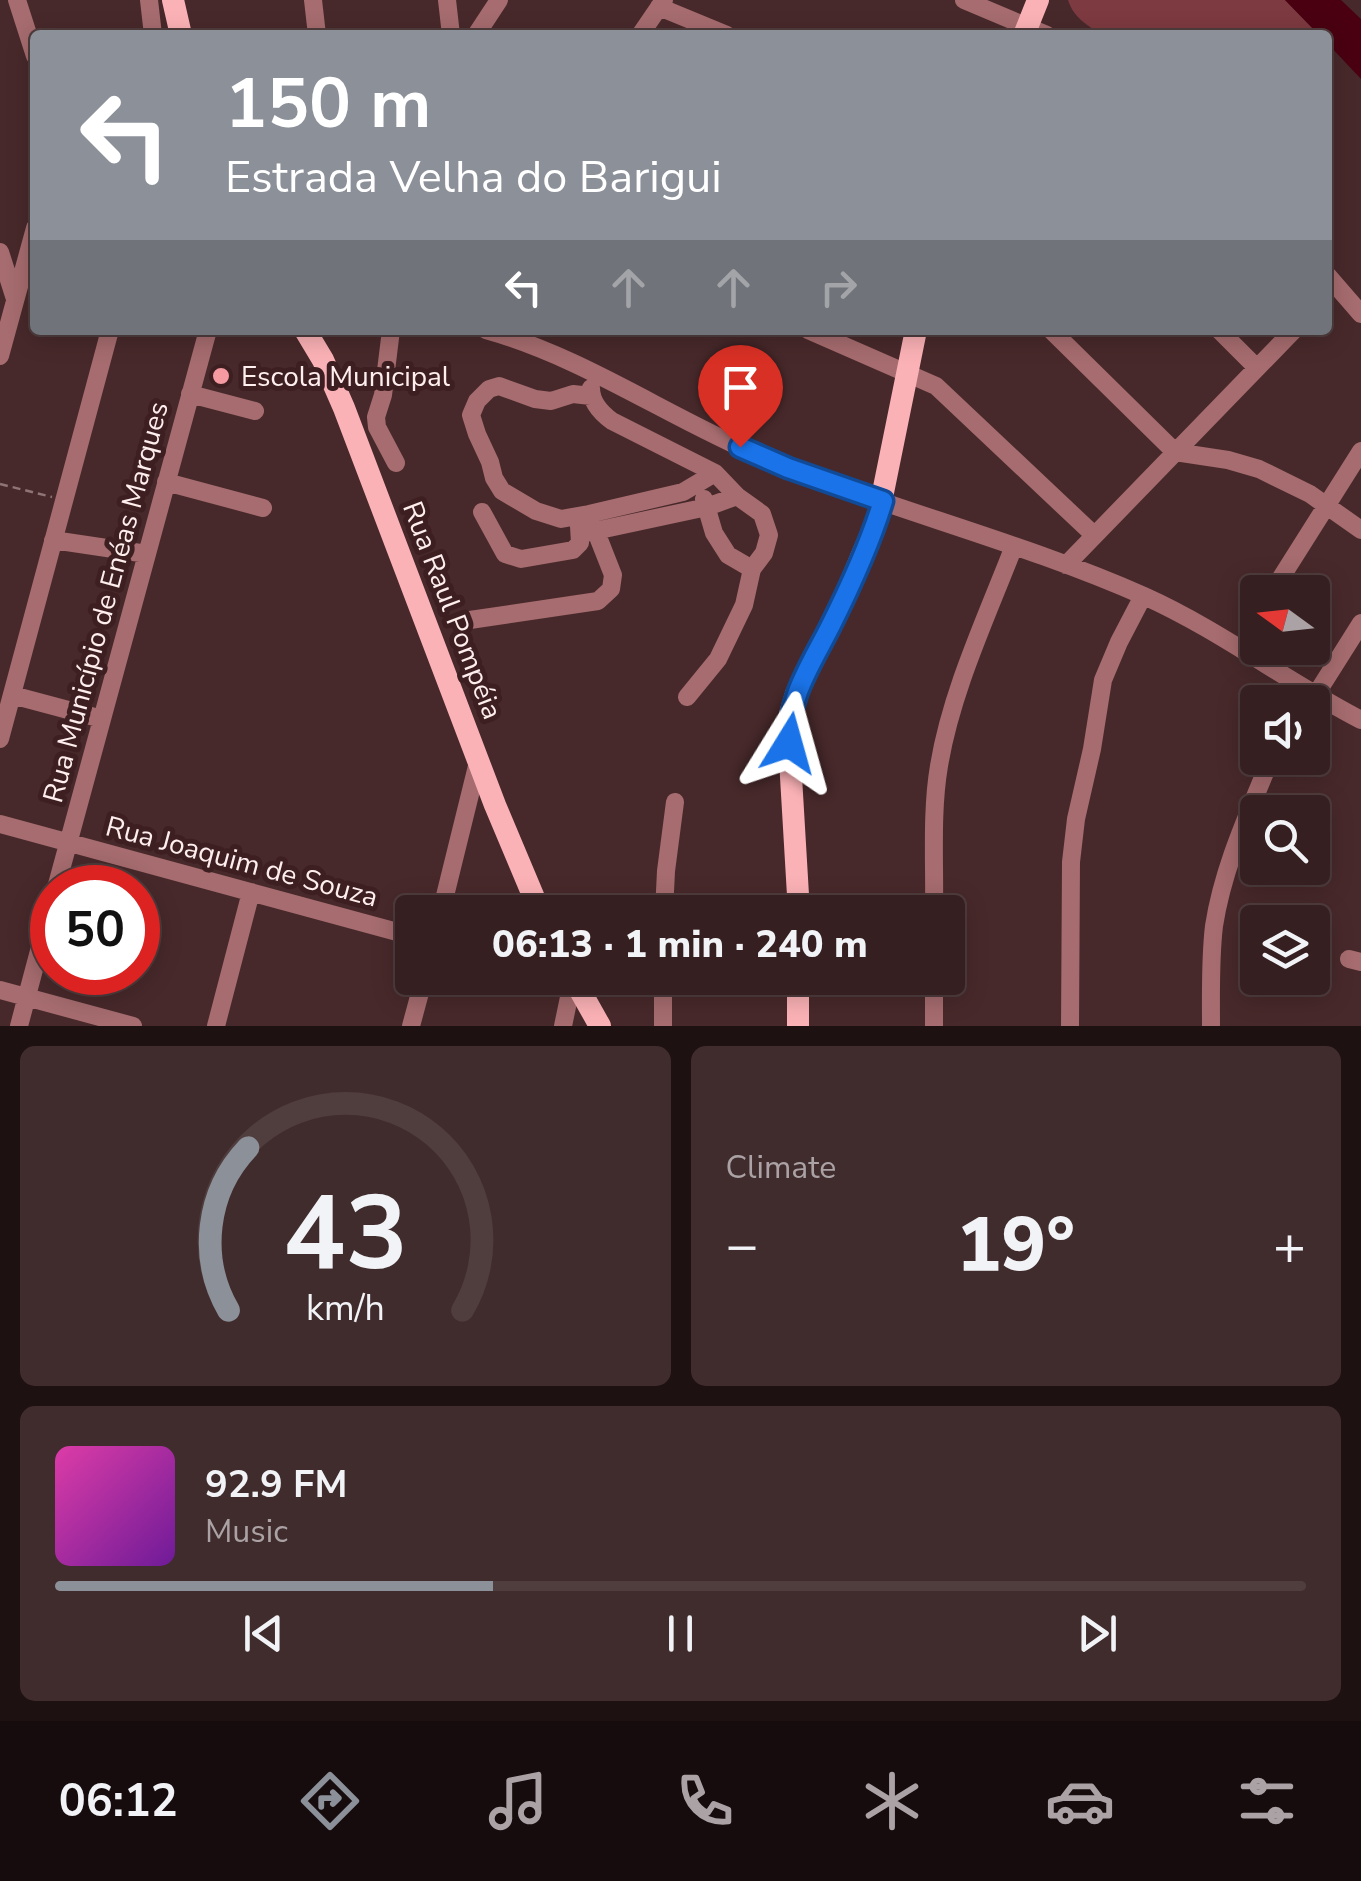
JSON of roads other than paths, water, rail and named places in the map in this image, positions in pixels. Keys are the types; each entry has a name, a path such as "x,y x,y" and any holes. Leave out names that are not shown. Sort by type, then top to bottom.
{"main road":[{"path":"173,0 180,30"},
{"path":"180,30 181,0"},
{"path":"1033,30 1038,0"},
{"name":"Rua Raul Pompéia","path":"309,335 344,408 478,762 533,895"},
{"path":"798,895 790,714 865,550 883,501 915,335"},
{"path":"583,995 600,1026"},
{"path":"798,995 798,1026"}],"street":[{"path":"17,0 30,40"},
{"path":"149,0 152,30"},
{"path":"314,0 317,30"},
{"path":"447,0 450,30"},
{"path":"479,30 499,0"},
{"path":"964,0 1029,30"},
{"path":"644,30 662,4 717,30"},
{"path":"0,356 30,246"},
{"path":"0,252 15,300"},
{"path":"1332,287 1361,314"},
{"path":"0,739 109,335"},
{"name":"Rua Município de Enéas Marques","path":"62,865 207,335"},
{"path":"391,335 376,417 396,463"},
{"path":"501,335 594,373 764,458 1143,596 1196,622 1288,685"},
{"path":"820,335 908,372 947,394 1094,536"},
{"path":"1055,335 1175,452 1259,469 1293,484 1361,530"},
{"path":"1224,335 1257,368"},
{"path":"1066,565 1289,335"},
{"path":"594,373 591,396 601,413 715,474 762,514 769,535 764,553 752,569 744,605 718,659 687,697"},
{"path":"591,396 573,394 550,400 499,386 488,390 472,415 502,491 536,511 585,524 707,507 738,496"},
{"path":"190,394 255,411"},
{"path":"1283,575 1361,451"},
{"path":"585,524 683,492 715,474"},
{"path":"166,482 263,508"},
{"path":"698,485 714,533 728,555 752,569"},
{"path":"482,512 505,554 521,559 573,550 580,543 585,524"},
{"path":"463,621 598,601 611,588 614,575 585,524"},
{"path":"53,540 147,554"},
{"path":"934,895 936,804 942,749 964,676 1014,546"},
{"path":"1070,1026 1076,819 1103,680 1143,596"},
{"path":"1311,685 1361,624"},
{"path":"12,695 102,718"},
{"path":"1330,707 1361,720"},
{"path":"446,895 478,762"},
{"path":"1211,1026 1212,955 1218,904 1264,775"},
{"path":"665,895 675,802"},
{"path":"465,823 495,805"},
{"name":"Rua Joaquim de Souza","path":"0,824 395,931"},
{"path":"216,1026 251,892"},
{"path":"19,1026 30,986"},
{"path":"0,990 133,1026"},
{"path":"411,1026 419,995"},
{"path":"563,1026 569,995"},
{"path":"663,995 663,1026"},
{"path":"934,995 934,1026"}],"place":[{"name":"Escola Municipal","path":"221,376"}]}
